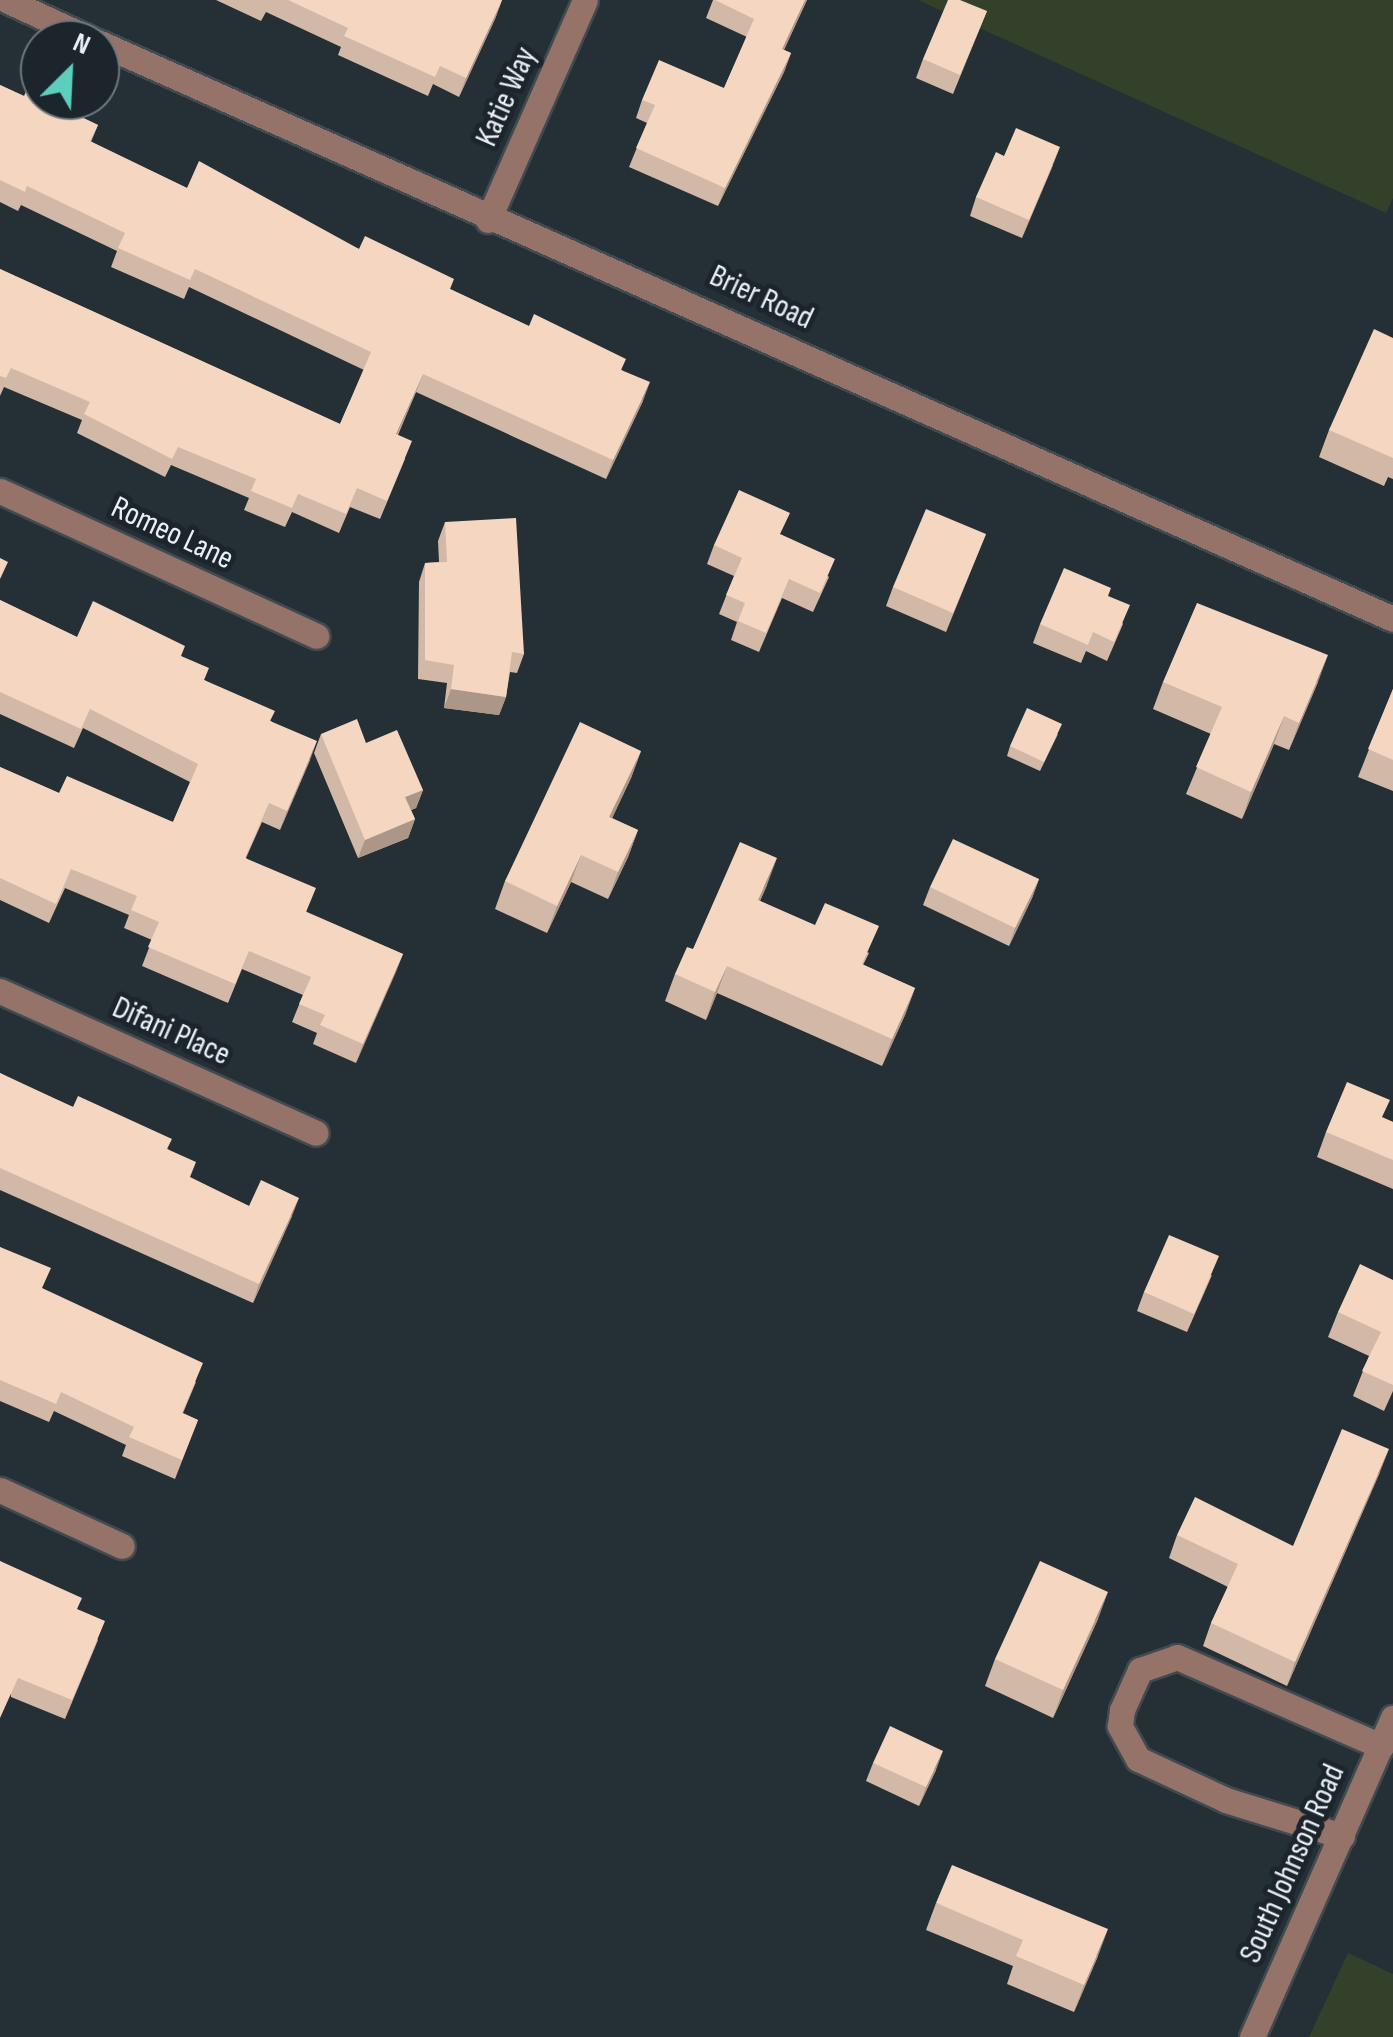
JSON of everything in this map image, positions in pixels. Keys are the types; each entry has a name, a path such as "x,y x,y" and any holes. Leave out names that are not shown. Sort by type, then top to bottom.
{"street":[{"path":"6,0 37,6 60,20"},
{"name":"Katie Way","path":"488,220 585,0"},
{"name":"Brier Road","path":"120,52 488,220 672,293 1393,619"},
{"name":"Romeo Lane","path":"0,491 316,636"},
{"name":"Difani Place","path":"0,991 316,1133"},
{"path":"0,1490 122,1546"},
{"path":"1342,1836 1226,1800 1138,1759 1120,1726 1122,1710 1140,1670 1177,1657 1381,1746"},
{"name":"South Johnson Road","path":"1252,2037 1393,1718"}],"green space":[{"path":"918,0 1393,0 1393,198 1386,213"},
{"path":"1348,1953 1393,1974 1393,2037 1309,2037"}],"building":[{"path":"288,0 502,0 466,78 440,66 435,77 344,36 348,28"},
{"path":"715,0 805,0 782,49 791,53 725,188 636,148 655,105 642,100 659,60 724,88 754,19"},
{"path":"948,0 960,0 987,11 960,75 923,59"},
{"path":"0,85 20,94 20,120 87,120 98,125 90,141 187,188 199,161 359,249 365,236 454,279 450,289 529,326 534,314 626,359 621,370 650,382 613,460 423,374 396,434 412,441 387,501 357,488 346,514 298,494 292,508 251,491 256,479 178,447 172,459 84,414 90,402 11,368 6,378 0,376 0,269 340,424 371,352 195,269 190,280 118,248 125,233 27,186 25,192 0,180"},
{"path":"1016,128 1060,147 1029,220 976,197 996,152 1004,156"},
{"path":"1374,329 1393,338 1393,458 1329,430"},
{"path":"739,490 790,513 780,534 835,559 820,593 789,579 766,633 738,621 745,603 726,595 742,558 714,545"},
{"path":"926,509 986,534 953,613 893,587"},
{"path":"516,518 524,654 512,652 506,697 451,689 454,665 425,660 425,563 447,562 445,522"},
{"path":"0,558 8,562 0,579"},
{"path":"1064,568 1111,588 1108,596 1130,605 1114,642 1093,632 1088,645 1040,624"},
{"path":"0,600 77,637 93,601 185,646 181,656 209,668 204,680 275,711 270,721 317,741 287,811 269,803 245,858 316,888 306,912 403,954 363,1044 320,1025 325,1015 299,1004 311,977 249,951 235,984 148,947 159,922 131,910 137,896 71,869 56,904 0,878 0,767 59,793 67,776 173,822 198,764 90,709 81,729 0,692"},
{"path":"1197,603 1328,655 1299,723 1284,716 1251,792 1196,767 1222,707 1163,682"},
{"path":"1393,689 1393,760 1368,749"},
{"path":"1027,708 1062,724 1044,762 1010,746"},
{"path":"357,719 366,743 397,730 423,790 405,797 415,819 365,840 321,734"},
{"path":"580,722 641,751 609,817 638,830 618,872 581,855 557,906 505,881"},
{"path":"953,839 1039,879 1015,928 930,887"},
{"path":"740,842 777,858 758,900 815,925 825,903 879,926 862,964 915,988 892,1039 727,966 715,992 675,974 687,947 693,949"},
{"path":"0,1073 73,1107 78,1096 172,1139 167,1149 196,1162 190,1177 249,1206 261,1180 299,1198 259,1284 0,1168"},
{"path":"1347,1082 1390,1100 1382,1117 1393,1122 1393,1160 1326,1132"},
{"path":"1169,1235 1219,1256 1194,1314 1144,1292"},
{"path":"0,1247 51,1268 42,1288 203,1363 182,1413 198,1420 182,1460 129,1437 134,1427 61,1392 56,1404 0,1380"},
{"path":"1360,1264 1393,1280 1393,1385 1362,1371 1381,1332 1338,1312"},
{"path":"1342,1429 1389,1449 1295,1662 1211,1623 1238,1564 1177,1535 1195,1497 1293,1546"},
{"path":"0,1561 82,1598 77,1609 105,1621 72,1700 18,1678 0,1718"},
{"path":"1040,1561 1108,1592 1063,1690 995,1659"},
{"path":"890,1726 943,1751 926,1787 873,1763"},
{"path":"952,1865 1108,1929 1084,1985 1016,1956 1023,1940 936,1903"}]}
